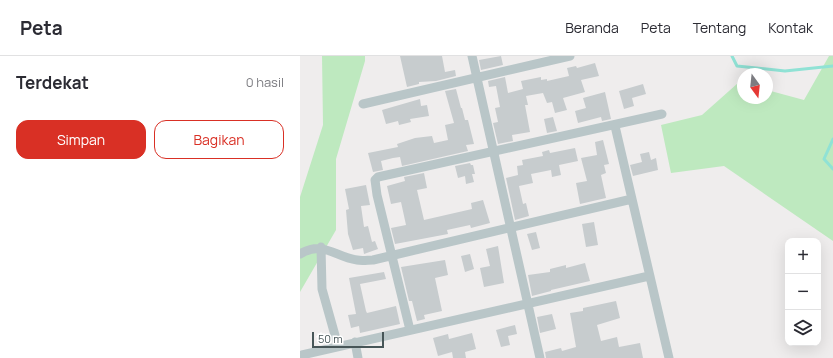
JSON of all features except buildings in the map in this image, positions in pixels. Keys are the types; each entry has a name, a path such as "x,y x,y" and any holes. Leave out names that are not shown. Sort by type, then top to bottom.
{"street":[{"path":"472,56 478,77 510,229 540,358"},
{"path":"363,104 570,56"},
{"path":"410,330 377,195 375,180 378,176 615,126 662,114"},
{"path":"615,126 650,276 667,358"},
{"path":"300,254 313,248 321,247 358,260 391,256 632,199"},
{"path":"321,247 322,289 338,346"},
{"path":"302,355 650,276"},
{"path":"355,342 358,358"}],"green space":[{"path":"322,56 365,56 365,61 336,159 336,230 300,292 300,197 323,125"},
{"path":"829,56 833,56 833,241 724,166 671,173 661,125 702,115 737,84 737,104 773,104 773,92 804,100"}],"waterway":[{"path":"732,56 737,66 785,71 833,66"},
{"path":"833,139 824,159 833,169"}]}
